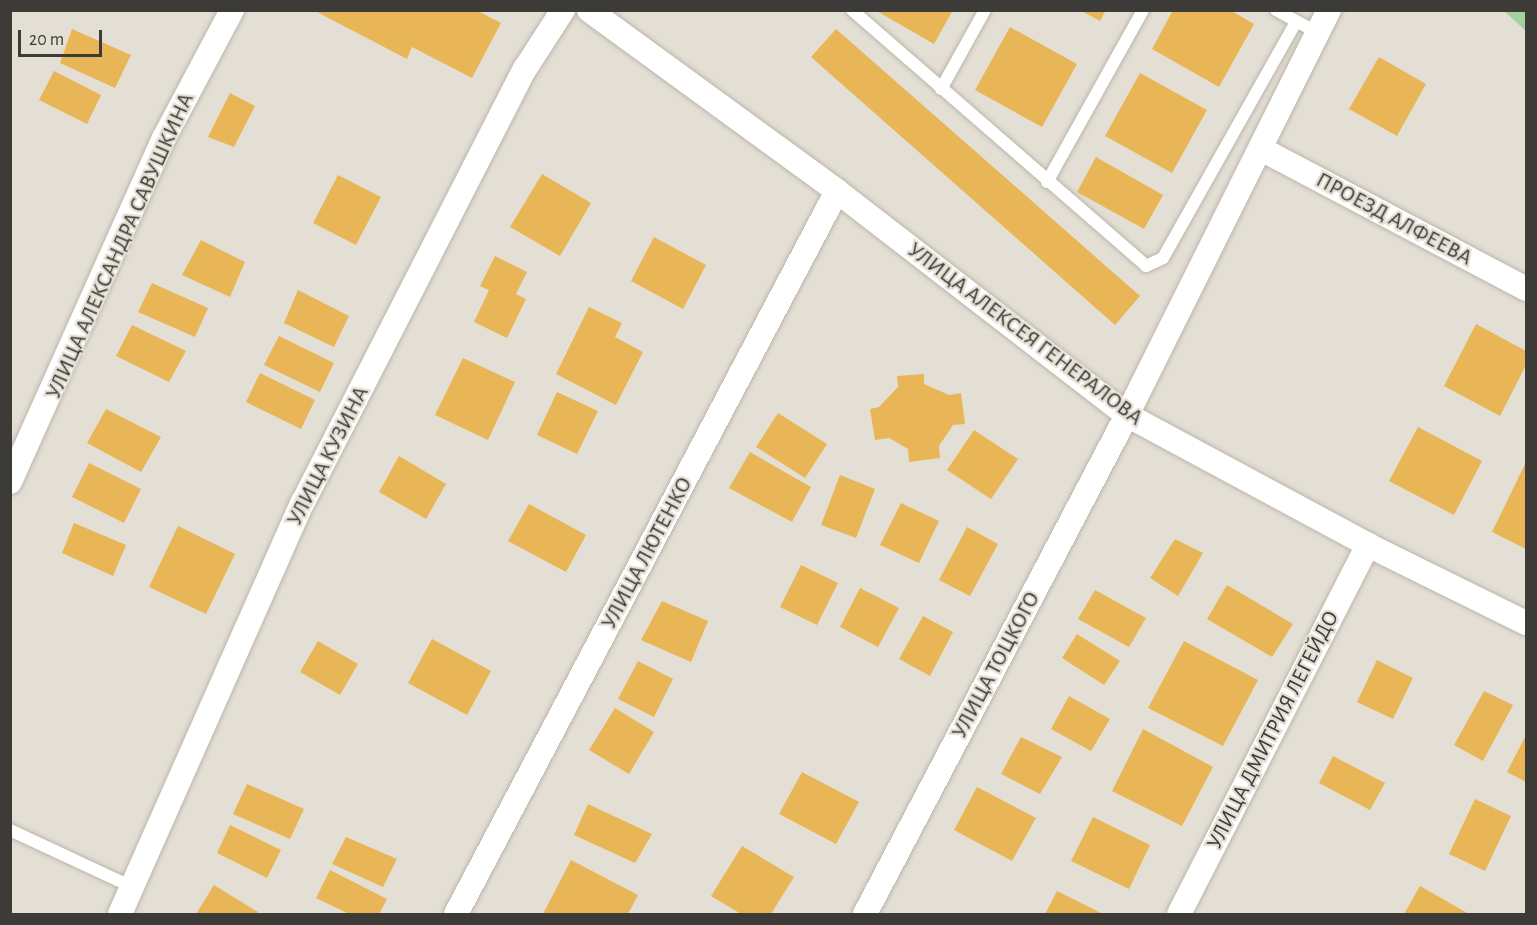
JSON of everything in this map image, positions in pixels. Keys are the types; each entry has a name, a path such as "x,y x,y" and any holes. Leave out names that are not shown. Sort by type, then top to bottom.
{"street":[{"name":"УЛИЦА АЛЕКСАНДРА САВУШКИНА","path":"10,482 164,138 232,10"},
{"name":"УЛИЦА КУЗИНА","path":"120,915 303,502 525,69 563,10"},
{"name":"УЛИЦА АЛЕКСЕЯ ГЕНЕРАЛОВА","path":"589,10 837,191 1127,416 1368,545 1527,623"},
{"name":"УЛИЦА ТОЦКОГО","path":"865,915 1127,416 1329,10"},
{"name":"ПРОЕЗД АЛФЕЕВА","path":"1261,149 1527,289"},
{"name":"УЛИЦА ЛЮТЕНКО","path":"456,915 837,191"},
{"name":"УЛИЦА ДМИТРИЯ ЛЕГЕЙДО","path":"1179,915 1368,545"}],"lane":[{"path":"852,10 1139,263 1158,263 1296,22"},
{"path":"941,89 985,10"},
{"path":"1047,182 1143,10"},
{"path":"1276,10 1318,33"},
{"path":"10,830 132,887"}],"green space":[{"path":"1504,11 1526,11 1526,31"}],"building":[{"path":"313,10 476,10 501,23 472,78 412,47 407,59"},
{"path":"875,10 953,10 934,44"},
{"path":"1080,10 1106,10 1100,21"},
{"path":"1173,10 1230,10 1254,24 1219,87 1152,49"},
{"path":"1010,27 1077,64 1042,127 975,90"},
{"path":"72,29 131,55 115,88 60,63"},
{"path":"836,29 1140,296 1115,325 811,57"},
{"path":"1379,57 1426,84 1397,136 1349,109"},
{"path":"54,71 101,95 87,124 39,100"},
{"path":"1140,73 1207,110 1172,173 1105,136"},
{"path":"230,93 255,106 234,147 208,137"},
{"path":"1096,157 1163,195 1144,229 1077,192"},
{"path":"542,174 591,203 560,256 510,227"},
{"path":"338,175 381,197 356,245 313,223"},
{"path":"654,237 706,265 683,309 631,281"},
{"path":"201,240 245,262 230,297 182,275"},
{"path":"495,256 527,272 516,294 526,299 507,338 474,322 489,290 480,286"},
{"path":"152,283 208,308 195,337 138,312"},
{"path":"298,290 349,316 334,347 284,323"},
{"path":"589,307 622,323 615,337 643,352 616,405 556,374"},
{"path":"1476,324 1526,351 1526,365 1500,416 1444,386"},
{"path":"132,325 186,351 169,382 116,356"},
{"path":"279,336 334,363 320,392 264,365"},
{"path":"463,358 515,382 488,440 435,415"},
{"path":"260,373 315,400 301,429 246,402"},
{"path":"924,374 924,384 949,395 961,393 965,424 953,425 939,446 940,458 909,462 908,449 889,438 875,440 870,409 879,407 898,387 897,376"},
{"path":"557,392 598,411 577,454 537,435"},
{"path":"106,409 161,437 141,472 87,443"},
{"path":"778,413 827,444 805,478 756,447"},
{"path":"1418,427 1482,461 1454,515 1389,481"},
{"path":"974,430 1018,459 991,499 947,470"},
{"path":"750,452 811,487 792,522 729,488"},
{"path":"399,456 446,484 426,519 379,492"},
{"path":"1526,462 1526,549 1492,532"},
{"path":"89,463 141,489 124,523 72,497"},
{"path":"840,475 875,489 856,538 821,525"},
{"path":"901,503 939,521 919,563 880,545"},
{"path":"529,504 586,535 566,572 508,541"},
{"path":"74,523 126,545 113,576 62,553"},
{"path":"178,526 235,554 206,614 149,587"},
{"path":"967,527 998,544 970,596 939,580"},
{"path":"1175,539 1203,553 1178,596 1150,578"},
{"path":"801,565 838,583 817,625 780,607"},
{"path":"1227,585 1293,624 1272,657 1207,619"},
{"path":"860,588 899,608 878,647 840,627"},
{"path":"1095,590 1146,618 1129,647 1078,619"},
{"path":"662,601 708,621 691,662 641,640"},
{"path":"923,616 953,632 930,676 899,659"},
{"path":"1077,634 1120,661 1104,685 1062,658"},
{"path":"432,639 491,671 467,715 408,683"},
{"path":"318,641 358,664 340,695 300,672"},
{"path":"1184,641 1258,680 1223,746 1148,708"},
{"path":"1377,660 1413,678 1393,719 1357,702"},
{"path":"638,661 673,679 654,717 618,699"},
{"path":"1484,691 1513,705 1483,761 1454,745"},
{"path":"1069,696 1110,719 1091,751 1051,729"},
{"path":"615,708 654,732 629,774 589,750"},
{"path":"1143,729 1213,767 1182,826 1112,791"},
{"path":"1526,735 1526,782 1507,772"},
{"path":"1021,737 1062,757 1040,794 1001,774"},
{"path":"1333,756 1385,783 1370,810 1319,783"},
{"path":"802,772 859,802 836,844 779,814"},
{"path":"247,784 304,809 290,839 233,814"},
{"path":"977,787 1036,818 1012,861 954,830"},
{"path":"1475,799 1511,816 1485,871 1449,854"},
{"path":"588,804 652,834 635,863 574,835"},
{"path":"1093,817 1150,845 1129,889 1071,861"},
{"path":"230,825 281,850 267,878 217,853"},
{"path":"346,837 397,859 383,887 332,864"},
{"path":"742,846 794,877 771,914 741,914 711,896"},
{"path":"571,860 638,895 628,914 543,914"},
{"path":"330,870 387,899 379,914 349,914 316,898"},
{"path":"214,885 258,912 257,914 196,914"},
{"path":"1420,886 1469,914 1404,914"},
{"path":"1057,891 1103,914 1045,914"}]}
